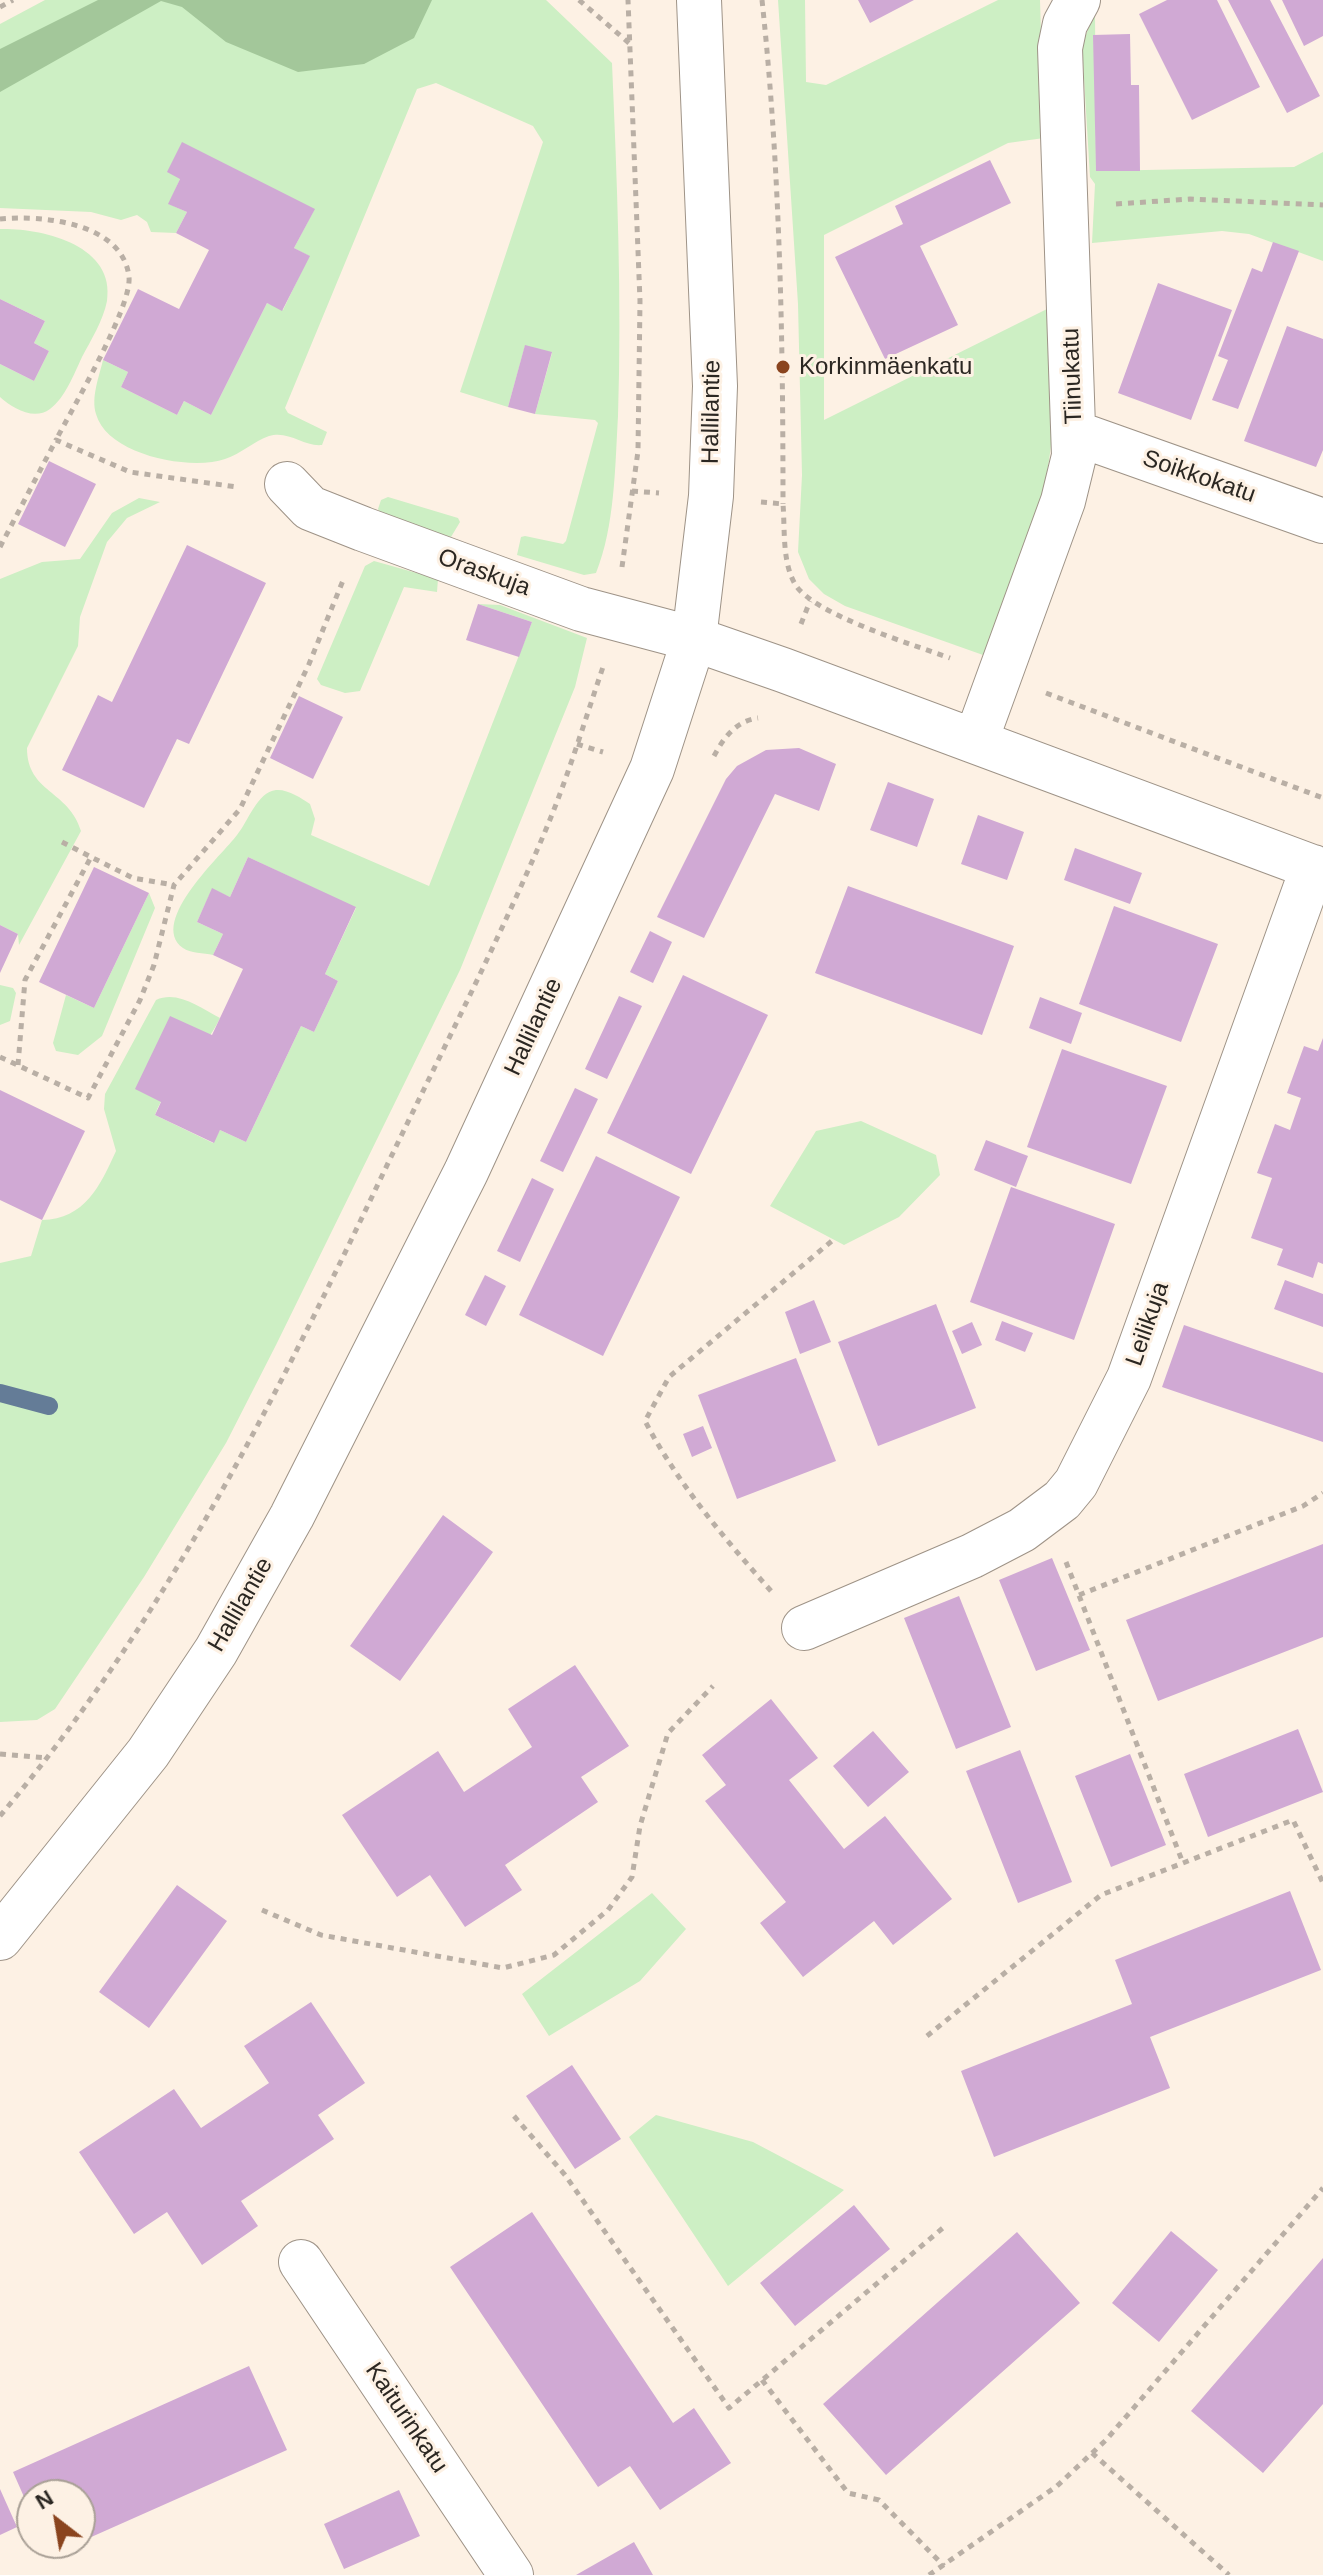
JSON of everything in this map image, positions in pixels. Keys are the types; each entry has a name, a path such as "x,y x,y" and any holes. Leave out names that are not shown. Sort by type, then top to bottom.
{"street":[{"name":"Hallilantie","path":"0,1938 148,1753 216,1651 292,1516 379,1350 504,1093 652,769 694,639 711,496 715,386 699,0"},
{"name":"Tiinukatu","path":"976,740 1063,501 1075,433 1060,48 1065,24 1078,0"},
{"name":"Soikkokatu","path":"1075,433 1323,521"},
{"name":"Oraskuja","path":"292,491 310,508 363,529 612,618 694,639"},
{"path":"694,639 976,740 1318,869"},
{"name":"Leilikuja","path":"804,1628 972,1556 1047,1513 1076,1483 1129,1378 1318,869"},
{"name":"Kaiturinkatu","path":"301,2262 511,2575"}],"path":[{"path":"0,7 13,0"},
{"path":"579,0 630,44"},
{"path":"0,1816 48,1758 159,1598 232,1477 299,1349 545,832 608,653 628,537 638,451 640,301 628,0"},
{"path":"762,0 773,98 778,217 783,504"},
{"path":"1066,207 1190,199 1323,205"},
{"path":"0,219 20,217 58,221 93,231 123,260 129,278 115,323 0,547"},
{"path":"56,440 130,472 292,491"},
{"path":"0,1057 88,1098 145,988 174,885 240,809 309,664 363,529"},
{"path":"62,842 133,878 174,885"},
{"path":"18,1065 25,980 91,857"},
{"path":"804,1628 719,1533 661,1451 645,1421 669,1377 833,1240"},
{"path":"1079,1595 1303,1506 1323,1493"},
{"path":"1047,1513 1183,1863"},
{"path":"262,1910 321,1935 503,1968 554,1955 608,1910 632,1877 640,1826 668,1733 713,1686"},
{"path":"0,1754 48,1758"},
{"path":"927,2036 1101,1895 1293,1820 1323,1883"},
{"path":"514,2116 565,2175 729,2408 944,2227"},
{"path":"929,2575 1057,2486 1092,2453 1323,2188"},
{"path":"762,2380 848,2493 879,2500 944,2566"},
{"path":"1092,2453 1229,2575"}],"green space":[{"path":"45,0 546,0 612,63 619,284 618,416 611,516 596,573 584,575 517,555 521,537 563,544 566,541 598,423 595,420 535,414 552,353 525,346 508,407 460,392 543,142 533,126 436,83 417,89 285,408 288,413 327,432 322,445 276,435 263,438 231,457 210,462 172,461 152,456 116,440 103,428 96,414 95,394 103,360 128,372 121,387 177,415 184,401 211,415 267,303 283,310 309,256 294,248 314,210 180,179 169,204 187,212 176,233 151,232 147,222 137,215 121,220 91,212 0,208 0,24"},
{"path":"98,0 432,0 414,38 364,64 298,72 226,42 182,7 161,1 0,92 0,49"},
{"path":"778,0 805,0 806,82 826,85 998,0 1040,0 1044,138 1008,143 824,235 824,420 1049,308 1053,401 1049,461 1036,518 983,655 845,606 824,594 809,579 798,552 802,475 798,304"},
{"path":"1095,12 1096,171 1294,167 1323,152 1323,261 1249,234 1222,231 1092,243 1095,184 1090,177 1082,45"},
{"path":"0,229 36,232 73,244 88,253 100,266 107,282 103,316 65,392 50,409 37,414 24,412 0,397 0,364 34,381 49,351 34,343 45,321 0,299"},
{"path":"388,497 458,518 460,522 451,537 382,515 378,509 381,500"},
{"path":"139,498 160,502 127,518 107,542 80,617 78,646 27,748 34,774 68,807 81,831 19,945 18,934 0,925 0,579 42,562 80,559 112,513"},
{"path":"374,561 438,579 437,592 404,587 360,691 345,693 321,685 317,679 365,566"},
{"path":"478,604 500,605 587,638 575,687 460,970 226,1443 144,1577 55,1709 37,1720 0,1722 0,1263 31,1256 42,1220 69,1214 97,1188 116,1151 104,1109 105,1094 156,1000 164,997 181,999 220,1018 168,1090 155,1115 213,1143 220,1130 246,1142 301,1026 314,1032 338,981 325,974 356,908 248,857 230,897 212,889 197,922 223,934 213,955 183,948 174,936 174,922 192,888 237,835 258,802 276,790 290,792 310,804 315,819 311,835 429,886 532,622"},
{"path":"149,893 155,908 102,1036 78,1055 56,1051 53,1043 66,995 94,1008"},
{"path":"0,985 13,988 16,993 10,1021 0,1025"},
{"path":"861,1121 936,1155 940,1175 899,1217 844,1245 770,1206 816,1131"},
{"path":"652,1893 686,1929 640,1981 549,2036 522,1994"},
{"path":"656,2115 753,2142 844,2190 728,2286 629,2137"}],"building":[{"path":"858,0 914,0 870,23"},
{"path":"1167,0 1217,0 1260,87 1192,120 1139,14"},
{"path":"1228,0 1270,0 1320,96 1287,113"},
{"path":"1282,0 1323,0 1323,36 1304,46"},
{"path":"1130,34 1131,85 1139,85 1140,171 1096,171 1093,35"},
{"path":"182,142 315,209 294,248 310,256 282,311 267,303 211,415 184,401 177,415 121,387 128,372 103,360 138,289 179,309 209,250 176,233 187,212 168,204 180,179 167,172"},
{"path":"990,160 1011,203 920,246 958,325 885,359 835,257 903,224 895,206"},
{"path":"1273,242 1299,251 1238,409 1212,400 1228,360 1218,356 1252,268 1262,272"},
{"path":"1158,283 1232,310 1191,420 1118,393"},
{"path":"0,299 45,321 34,343 49,351 34,381 0,364"},
{"path":"1287,326 1323,339 1323,450 1316,467 1244,441"},
{"path":"525,345 552,352 535,414 508,407"},
{"path":"49,461 96,484 65,547 18,524"},
{"path":"187,545 266,583 189,744 177,739 144,808 62,770 98,695 112,702"},
{"path":"478,604 532,622 519,657 466,640"},
{"path":"299,696 343,717 313,779 270,758"},
{"path":"799,748 836,764 819,811 775,794 704,938 657,917 726,779 737,766 766,750"},
{"path":"888,782 934,799 917,847 870,830"},
{"path":"978,815 1024,832 1007,880 961,864"},
{"path":"1075,848 1142,873 1130,904 1064,880"},
{"path":"248,857 356,907 325,974 338,981 314,1032 301,1026 246,1142 220,1130 214,1143 155,1115 161,1102 135,1089 170,1016 212,1035 243,969 213,955 223,934 197,922 212,888 230,897"},
{"path":"94,867 149,893 94,1008 39,982"},
{"path":"848,886 1014,946 982,1035 815,973"},
{"path":"1114,906 1218,944 1181,1042 1079,1004"},
{"path":"0,925 18,934 0,973"},
{"path":"650,931 672,942 653,983 630,972"},
{"path":"683,975 768,1015 691,1174 607,1133"},
{"path":"619,996 642,1006 607,1079 585,1069"},
{"path":"1040,997 1082,1013 1071,1044 1029,1028"},
{"path":"1323,1038 1323,1264 1318,1262 1313,1278 1277,1265 1283,1249 1251,1238 1272,1178 1257,1173 1275,1124 1290,1130 1301,1098 1287,1093 1304,1046 1318,1051"},
{"path":"1062,1049 1167,1086 1131,1184 1027,1147"},
{"path":"575,1088 598,1099 563,1172 540,1161"},
{"path":"0,1090 85,1131 42,1220 0,1200"},
{"path":"986,1140 1028,1156 1016,1187 974,1170"},
{"path":"596,1156 680,1197 603,1356 519,1315"},
{"path":"532,1178 554,1189 520,1262 497,1251"},
{"path":"1011,1187 1115,1224 1074,1340 970,1302"},
{"path":"485,1275 506,1286 486,1326 465,1315"},
{"path":"1285,1280 1323,1294 1323,1327 1274,1309"},
{"path":"814,1300 831,1342 800,1354 785,1312"},
{"path":"936,1304 976,1408 878,1446 838,1342"},
{"path":"1002,1321 1033,1333 1025,1352 995,1340"},
{"path":"972,1322 982,1345 962,1354 952,1331"},
{"path":"1184,1325 1323,1373 1323,1442 1162,1387"},
{"path":"796,1358 836,1461 737,1499 698,1395"},
{"path":"703,1426 712,1448 692,1457 683,1434"},
{"path":"443,1515 493,1552 400,1681 350,1646"},
{"path":"1323,1544 1323,1637 1158,1701 1126,1620"},
{"path":"1052,1558 1090,1650 1036,1671 999,1580"},
{"path":"959,1596 1011,1727 956,1749 904,1618"},
{"path":"575,1665 629,1746 581,1777 598,1802 505,1865 522,1890 465,1927 430,1875 397,1897 342,1815 438,1751 464,1792 532,1747 508,1709"},
{"path":"771,1699 818,1758 789,1780 844,1849 885,1816 952,1899 893,1945 874,1921 803,1977 760,1923 786,1902 705,1801 726,1785 702,1755"},
{"path":"1298,1729 1323,1792 1208,1837 1184,1774"},
{"path":"873,1731 909,1772 868,1807 833,1766"},
{"path":"1020,1750 1072,1882 1018,1903 966,1771"},
{"path":"1130,1754 1166,1845 1111,1867 1075,1776"},
{"path":"177,1885 227,1921 149,2028 99,1992"},
{"path":"1290,1891 1321,1970 1150,2037 1170,2088 994,2157 961,2071 1132,2004 1115,1960"},
{"path":"311,2002 365,2083 318,2115 334,2139 241,2201 258,2226 202,2265 167,2212 134,2234 79,2152 174,2089 201,2128 269,2083 244,2046"},
{"path":"572,2065 621,2139 575,2169 526,2096"},
{"path":"854,2205 890,2249 795,2326 760,2283"},
{"path":"532,2212 673,2423 694,2408 731,2463 660,2510 630,2466 598,2487 450,2267"},
{"path":"1171,2231 1218,2270 1159,2342 1112,2303"},
{"path":"1017,2232 1080,2303 886,2475 823,2404"},
{"path":"1323,2258 1323,2404 1263,2473 1191,2411"},
{"path":"249,2366 287,2450 96,2535 96,2479 16,2479 13,2472"},
{"path":"0,2489 16,2527 0,2535"},
{"path":"399,2490 420,2536 344,2569 324,2524"},
{"path":"634,2542 653,2575 576,2575"}],"waterway":[{"path":"0,1393 49,1406"}],"place":[{"name":"Korkinmäenkatu","path":"783,367"}]}
